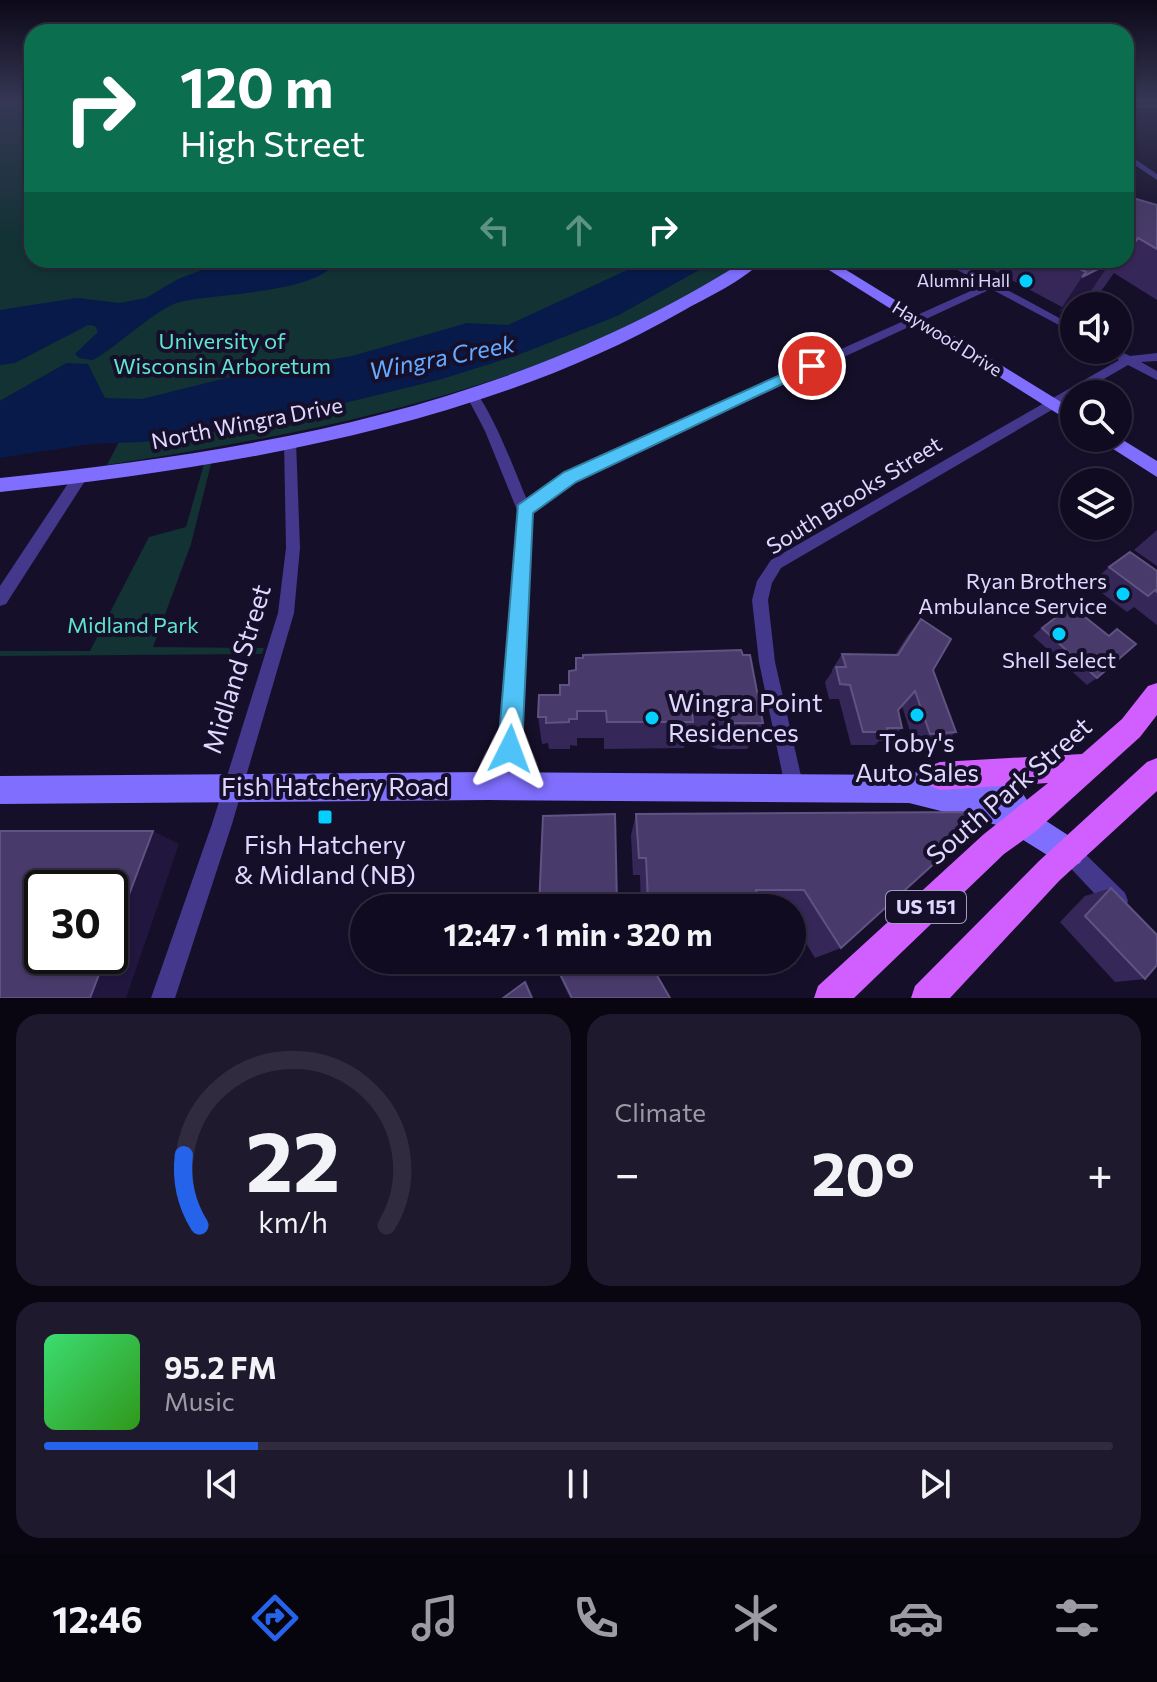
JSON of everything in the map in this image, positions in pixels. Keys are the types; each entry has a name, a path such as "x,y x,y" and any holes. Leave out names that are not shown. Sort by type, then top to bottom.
{"main road":[{"name":"South Park Street","path":"840,995 960,875 1131,728 1157,695"},
{"path":"940,776 1087,767"},
{"name":"US 151","path":"927,998 1070,853 1157,772"}],"street":[{"path":"1134,161 1157,178"},
{"name":"North Wingra Drive","path":"0,485 80,477 290,441 471,393 619,338 698,297 743,268"},
{"name":"Haywood Drive","path":"833,268 1060,409"},
{"path":"960,268 1060,322"},
{"path":"524,510 570,477 992,285"},
{"name":"South Brooks Street","path":"1132,360 1157,357"},
{"path":"1132,362 1157,376"},
{"name":"South Brooks Street","path":"794,789 767,662 760,600 765,581 776,564 1121,364"},
{"path":"471,393 491,431 524,510 509,757 513,788"},
{"name":"Midland Street","path":"163,998 286,613 293,581 295,518 290,441"},
{"path":"1128,452 1157,470"},
{"path":"0,599 80,477"},
{"name":"Fish Hatchery Road","path":"910,789 929,778 940,776 997,789 1009,796 1026,821"},
{"name":"Fish Hatchery Road","path":"0,790 910,789 935,800 975,804 1026,821 1070,853"},
{"path":"1070,853 1135,919"}],"green space":[{"name":"University of Wisconsin Arboretum","path":"0,147 24,147 24,268 733,268 674,304 598,340 519,371 438,397 356,418 190,452 107,465 141,399 104,399 67,363 0,401"},
{"name":"Midland Park","path":"213,456 191,544 153,647 264,648 262,654 0,656 0,651 90,651 149,537 186,527 206,457"}],"water":[{"path":"208,268 330,268 310,280 289,286 171,305 93,360 79,358 75,354 98,332 95,326 88,325 15,363 0,365 0,310 77,298 119,303 146,298 178,279"},
{"name":"Wingra Creek","path":"632,268 703,268 617,316 518,355 442,379 252,426 143,442 90,444 0,458 0,401 67,363 88,364 105,398 142,399 234,376 352,356 467,323 508,325"}],"building":[{"path":"1134,198 1157,205 1157,249 1138,238 1134,244"},
{"path":"1078,268 1100,268 1082,277 1086,272"},
{"path":"1130,552 1157,571 1157,592 1155,590 1148,596 1109,567"},
{"path":"1071,606 1109,636 1117,629 1136,644 1097,678 1042,628"},
{"path":"921,619 951,639 933,670 956,732 930,734 915,691 898,710 902,728 887,728 888,732 863,732 850,685 840,684 836,667 846,667 842,654 898,655"},
{"path":"741,650 743,655 750,655 763,723 731,723 722,720 721,711 692,712 693,722 607,722 606,711 577,711 577,719 569,719 569,722 546,723 546,717 538,717 539,695 560,695 560,685 569,685 569,671 576,670 576,658 583,658 583,655"},
{"path":"975,812 981,821 841,948 804,890 756,890 757,894 648,894 646,858 639,858 636,814"},
{"path":"615,814 617,894 540,894 543,816"},
{"path":"0,831 153,831 128,897 128,870 24,870 24,974 99,974 90,998 0,998"},
{"path":"1111,888 1157,935 1157,965 1145,979 1085,916"},
{"path":"560,974 656,974 670,998 572,998"},
{"path":"525,982 532,998 503,998"}],"place":[{"name":"Alumni Hall","path":"1026,281"},
{"name":"Ryan Brothers Ambulance Service","path":"1123,594"},
{"name":"Shell Select","path":"1059,634"},
{"name":"Toby's Auto Sales","path":"917,715"},
{"name":"Wingra Point Residences","path":"652,718"},
{"name":"Fish Hatchery & Midland (NB)","path":"325,817"}],"route":[{"path":"510,749 524,510 570,477 812,366"}]}
